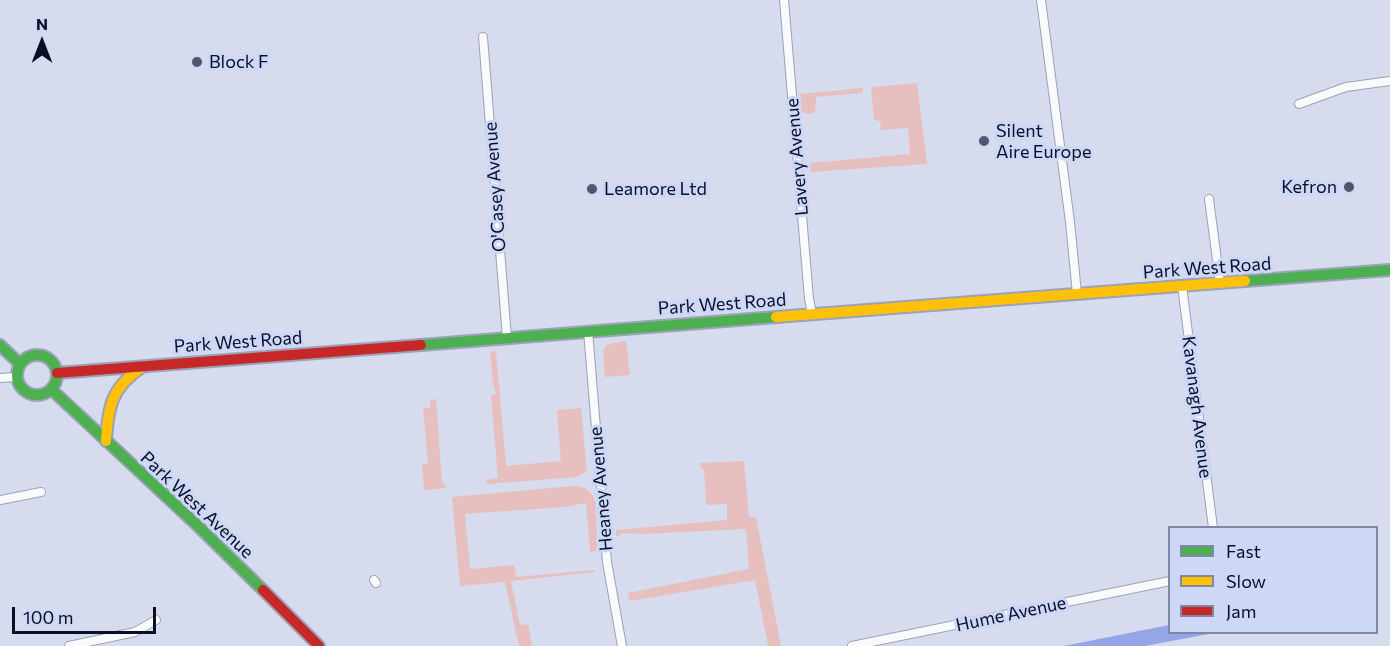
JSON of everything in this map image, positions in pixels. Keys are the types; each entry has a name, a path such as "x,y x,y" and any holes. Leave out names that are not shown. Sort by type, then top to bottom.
{"street":[{"name":"Lavery Avenue","path":"784,0 808,299 812,314"},
{"path":"1041,0 1070,222 1077,294"},
{"name":"O'Casey Avenue","path":"483,37 507,338"},
{"path":"1299,104 1346,87 1390,81"},
{"path":"1209,199 1220,283"},
{"name":"Park West Road","path":"57,373 1390,270"},
{"name":"Kavanagh Avenue","path":"1182,286 1213,526"},
{"name":"Heaney Avenue","path":"588,332 607,562 622,646"},
{"path":"0,345 20,364"},
{"path":"38,355 51,360 57,373 52,390 46,394 33,396 22,389 16,377 20,364 31,356 38,355"},
{"path":"106,441 108,411 114,393 121,382 145,366"},
{"path":"0,378 16,377"},
{"name":"Park West Avenue","path":"52,390 198,526 319,646"},
{"path":"0,500 40,492"},
{"name":"Hume Avenue","path":"852,646 1168,581"},
{"path":"69,646 135,632 156,620"}],"shaded area":[{"path":"917,83 927,164 810,172 811,163 910,154 908,128 881,130 880,121 874,120 871,87"},
{"path":"863,88 862,93 816,97 815,112 807,114 801,111 800,94"},
{"path":"626,341 630,375 605,377 603,353 606,345"},
{"path":"496,351 506,466 561,461 557,410 581,408 587,471 577,477 487,484 486,480 498,478 491,395 496,394 490,352"},
{"path":"436,399 442,484 445,484 446,488 424,490 422,464 428,463 423,408 431,408 430,400"},
{"path":"744,461 749,517 756,517 781,646 768,646 755,580 630,601 628,593 749,569 746,529 621,533 616,537 616,530 727,520 727,504 709,505 706,503 704,469 701,469 700,463"},
{"path":"573,486 587,489 595,501 598,547 596,551 591,552 590,550 586,503 564,507 465,514 470,569 514,565 516,577 594,570 595,572 511,581 520,625 528,624 532,646 519,646 505,582 460,586 452,497"}],"water":[{"path":"1168,625 1168,634 1209,634 1145,646 1064,646"}],"traffic: fast":[{"path":"1245,281 1390,270"},
{"path":"421,345 776,317"},
{"path":"0,345 20,364"},
{"path":"37,355 45,356 51,361 56,367 57,375 56,383 51,389 45,394 37,395 29,394 23,389 18,383 17,375 18,367 23,361 29,356 37,355"},
{"path":"52,390 263,590"}],"traffic: slow":[{"path":"776,317 1245,281"},
{"path":"106,441 108,417 114,398 124,382 142,367"}],"traffic: jam":[{"path":"57,373 421,345"},
{"path":"263,590 319,646"}],"place":[{"name":"Block F","path":"197,62"},
{"name":"Silent Aire Europe","path":"984,141"},
{"name":"Kefron","path":"1349,187"},
{"name":"Leamore Ltd","path":"592,189"}]}
